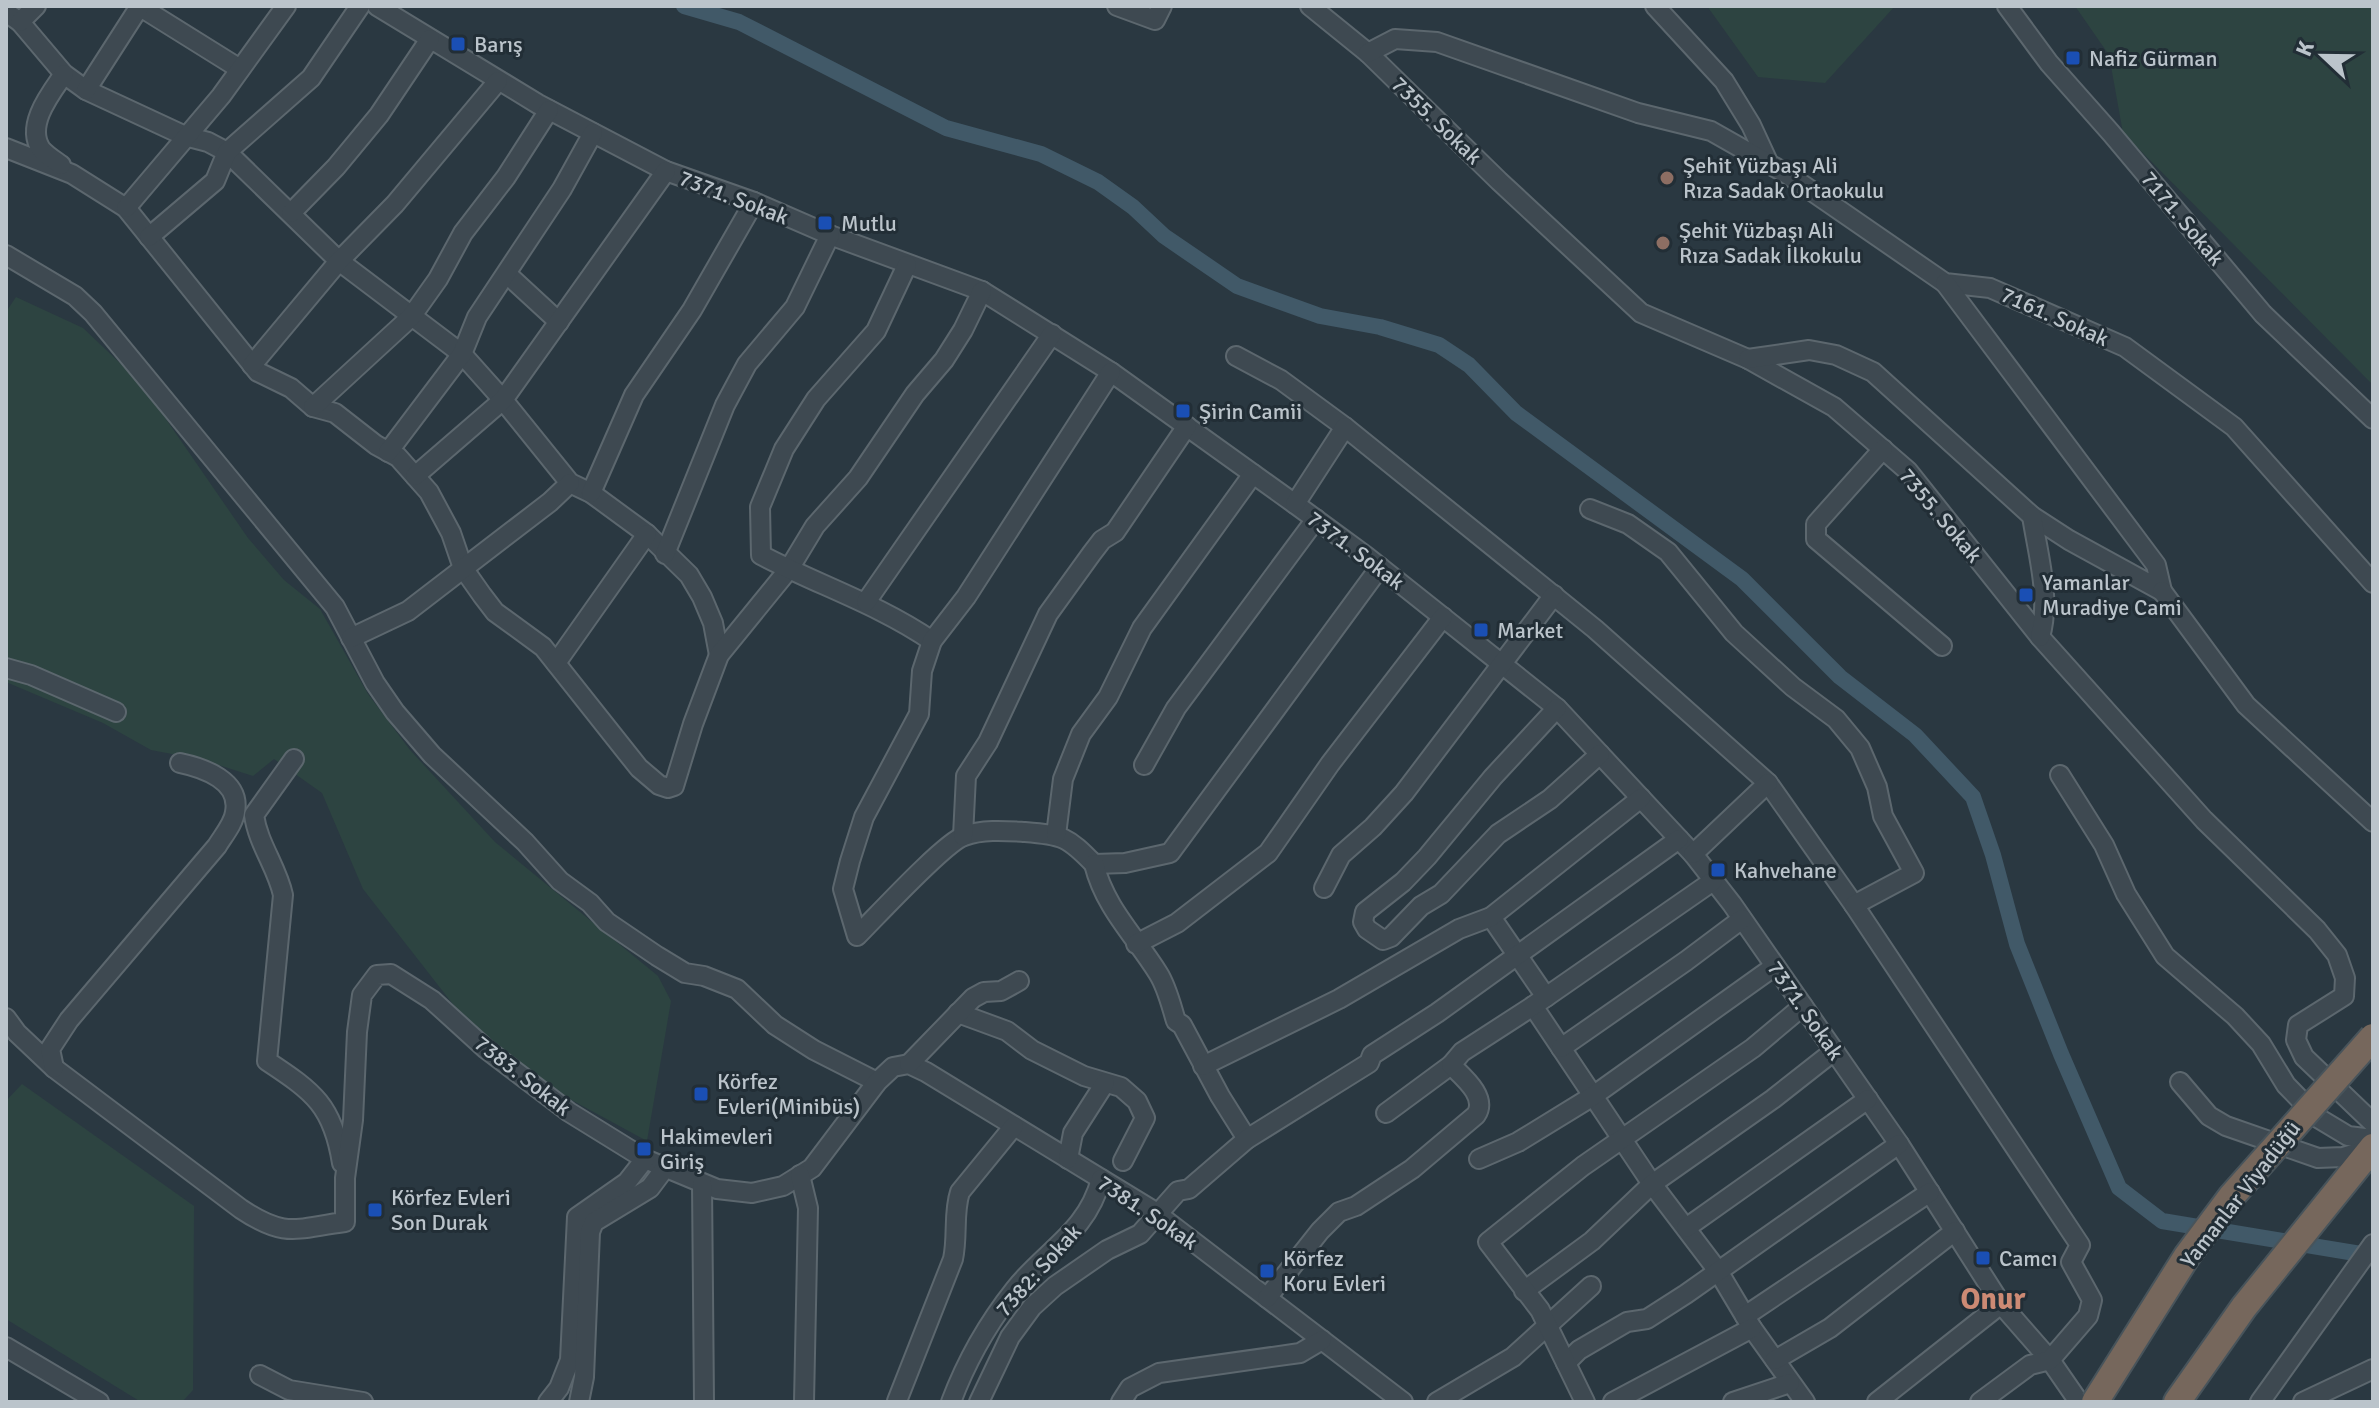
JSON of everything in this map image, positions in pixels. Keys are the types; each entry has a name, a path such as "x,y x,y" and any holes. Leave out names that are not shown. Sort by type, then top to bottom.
{"highway":[{"name":"Yamanlar Viyadüğü","path":"2095,1402 2187,1256 2231,1197 2373,1037"},
{"path":"2177,1402 2244,1307 2373,1147"}],"street":[{"path":"36,6 13,17 64,74 86,90 227,152 339,261 462,354 570,483 591,493 647,534 689,575 713,623 719,655"},
{"path":"86,90 140,6 240,69"},
{"path":"126,208 221,96 286,6"},
{"path":"149,237 215,181 227,152 311,78 360,6"},
{"name":"7371. Sokak","path":"377,6 498,81 666,171 982,291 1111,372 1316,519 1557,708 1693,854 1742,919 1899,1144 2001,1304 2050,1360 2079,1402"},
{"path":"1117,6 1155,20 1162,6"},
{"name":"7355. Sokak","path":"1310,6 1368,53 1641,313 1748,359 1834,407 1908,471 2040,637 2204,820 2317,930 2337,955 2345,978 2344,996 2298,1025 2296,1040 2304,1057 2373,1123"},
{"path":"1655,6 1724,81 1751,125 1769,164"},
{"name":"7171. Sokak","path":"2007,6 2049,63 2263,314 2373,419"},
{"path":"291,213 336,167 379,115 430,39"},
{"name":"7161. Sokak","path":"1368,53 1395,39 1437,42 1638,113 1711,131 1769,164 1945,283 1990,288 2125,347 2234,427 2373,583"},
{"path":"64,74 42,111 37,135 42,151 126,208 258,372 291,388 313,407 335,413 398,457 429,492 451,533 463,568 495,612 543,647 639,768 659,785 668,788 674,786 679,775 693,724 719,655 789,569 815,526 858,478 915,394 944,360 982,291"},
{"path":"252,365 339,261 395,204 498,81"},
{"path":"313,407 411,317 438,279 463,233 530,143 549,110"},
{"path":"388,452 462,354 477,317 562,189 593,133"},
{"path":"6,148 72,174"},
{"path":"415,476 503,400 666,171"},
{"path":"591,493 634,395 692,310 754,202"},
{"path":"665,554 725,405 747,364 795,307 830,235"},
{"path":"6,255 75,296 93,313 335,607 375,683 395,712 432,755 525,842 560,881 590,903 607,922 685,973 704,976 737,989 775,1025 814,1050 877,1082 893,1067 909,1064 973,998 984,992 1001,991 1019,981"},
{"path":"907,265 876,331 816,399 784,449 760,507 761,555 866,602 905,622 932,641"},
{"path":"507,274 559,322"},
{"path":"1945,283 2156,565 2162,591 2246,705 2373,822"},
{"path":"866,602 1052,334"},
{"path":"1748,359 1809,350 1836,355 1873,372 2032,516 2162,591"},
{"path":"1236,356 1281,380 1345,427 1554,595 1768,783 1854,905 2080,1245 2071,1262 2092,1300 2088,1316 2050,1360 2030,1365 1980,1402"},
{"path":"1111,372 966,597 932,641 922,671 919,714 864,817 843,889 857,936 939,855 963,836 1003,831 1056,835 1075,844 1094,864 1099,884 1116,916 1161,976 1176,1021 1182,1025 1247,1139"},
{"path":"963,836 966,776 988,742 1048,614 1102,540 1115,532 1187,426"},
{"path":"1295,504 1345,427"},
{"path":"1883,449 1816,524 1816,539 1942,646"},
{"path":"1056,835 1063,779 1081,734 1108,697 1142,628 1253,474"},
{"path":"351,638 408,611 550,502 570,483"},
{"path":"1590,509 1628,524 1668,552 1734,633 1793,687 1836,719 1860,748 1877,787 1883,816 1914,873 1854,905"},
{"path":"2032,516 2043,582 2045,620 2040,637"},
{"path":"1144,765 1176,708 1316,519"},
{"path":"556,663 647,534"},
{"path":"1094,864 1125,863 1170,853 1380,567"},
{"path":"1324,888 1341,855 1373,827 1404,793 1554,595"},
{"path":"1136,944 1177,923 1268,853 1330,764 1443,617"},
{"path":"6,668 31,675 116,712"},
{"path":"1383,940 1367,929 1363,922 1365,912 1403,882 1427,857 1493,777 1557,708"},
{"path":"1383,940 1391,937 1421,906 1441,894 1498,834 1550,799 1600,754"},
{"path":"294,759 254,815 256,828 283,895 267,1061 323,1104 338,1133 345,1178"},
{"path":"54,1068 50,1049 69,1020 217,846 236,814 235,799 228,784 218,777 180,763"},
{"path":"2060,775 2104,845 2126,894 2165,956 2235,1016 2261,1044 2286,1085 2318,1118 2348,1136 2373,1139"},
{"path":"1693,854 1768,783"},
{"path":"1203,1066 1339,999 1459,929 1491,917 1641,798"},
{"name":"7382: Sokak","path":"979,1402 1010,1337 1032,1307 1055,1286 1107,1250 1140,1234 1178,1191 1189,1189 1247,1139 1369,1063 1372,1055 1437,1013 1679,839"},
{"path":"1386,1113 1451,1065 1462,1052 1540,1002 1713,881"},
{"path":"1491,917 1515,954 1561,1048 1652,1184 1718,1271 1748,1322 1805,1402"},
{"path":"1561,1048 1742,919"},
{"path":"1383,940 1385,972"},
{"path":"1479,1159 1518,1142 1593,1096 1775,966"},
{"name":"7383. Sokak","path":"54,1068 264,1225 287,1231 345,1222 345,1178 357,1032 362,995 377,975 391,974 432,1000 486,1049 569,1112 645,1159 717,1189 752,1193 783,1186 812,1168 877,1082"},
{"path":"1585,1402 1540,1310 1488,1242 1583,1166 1753,1048 1803,1006"},
{"path":"958,1013 1007,1031 1032,1050 1084,1076 1121,1087 1137,1101 1144,1112 1143,1125 1123,1161"},
{"path":"6,1018 17,1033 54,1068"},
{"path":"1524,1291 1592,1241 1652,1184 1773,1099 1834,1051"},
{"name":"7381. Sokak","path":"909,1064 1158,1215 1403,1402"},
{"path":"1267,1298 1339,1212 1356,1206 1412,1169 1476,1115 1480,1100 1451,1065"},
{"path":"2180,1082 2209,1116 2226,1126 2318,1158 2343,1157 2373,1147"},
{"path":"1068,1159 1073,1133 1105,1083"},
{"path":"1686,1228 1868,1099"},
{"path":"897,1401 953,1259 958,1236 956,1205 960,1192 1014,1126"},
{"path":"1566,1363 1579,1350 1627,1322 1647,1319 1899,1144"},
{"path":"548,1402 559,1388 570,1360 577,1217 627,1182 645,1159"},
{"path":"579,1402 584,1377 590,1232 594,1222 650,1188 665,1168"},
{"path":"800,1175 808,1208 804,1402"},
{"name":"7382: Sokak","path":"951,1402 981,1338 1014,1289 1048,1252 1078,1228 1096,1198 1101,1179"},
{"path":"702,1184 704,1402"},
{"path":"1613,1402 1748,1322 1930,1192"},
{"path":"1775,1360 1830,1328 1955,1231"},
{"path":"2260,1402 2373,1244"},
{"path":"1437,1402 1513,1357 1591,1286"},
{"path":"1877,1402 2001,1304"},
{"path":"1121,1402 1130,1388 1159,1373 1300,1353 1322,1340"},
{"path":"6,1347 99,1402"},
{"path":"2303,1402 2373,1369"},
{"path":"260,1375 289,1390 352,1401"},
{"path":"1733,1402 1790,1383"}],"green space":[{"path":"1707,6 1895,6 1825,83 1758,77"},
{"path":"2075,6 2373,6 2373,385 2123,133 2109,55"},
{"path":"16,297 83,328 141,383 248,538 284,580 320,609 368,694 410,750 495,842 658,976 671,1001 647,1141 566,1097 511,1062 459,1012 363,889 322,793 274,759 253,776 203,760 151,750 103,723 6,682 6,312"},
{"path":"22,1084 194,1206 193,1390 182,1402 141,1402 6,1319 6,1101"}],"waterway":[{"path":"684,6 739,22 946,128 1041,154 1098,182 1133,207 1164,236 1237,286 1320,316 1380,327 1439,345 1469,365 1516,413 1742,579 1840,677 1915,735 1973,797 1993,855 2017,944 2119,1188 2162,1221 2373,1256"}],"place":[{"name":"Barış","path":"458,44"},
{"name":"Nafiz Gürman","path":"2073,58"},
{"name":"Şehit Yüzbaşı Ali Rıza Sadak Ortaokulu","path":"1667,178"},
{"name":"Mutlu","path":"825,223"},
{"name":"Şehit Yüzbaşı Ali Rıza Sadak İlkokulu","path":"1663,243"},
{"name":"Şirin Camii","path":"1183,411"},
{"name":"Yamanlar Muradiye Cami","path":"2026,595"},
{"name":"Market","path":"1481,630"},
{"name":"Kahvehane","path":"1718,870"},
{"name":"Körfez Evleri(Minibüs)","path":"701,1094"},
{"name":"Hakimevleri Giriş","path":"644,1149"},
{"name":"Körfez Evleri Son Durak","path":"375,1210"},
{"name":"Camcı","path":"1983,1258"},
{"name":"Körfez Koru Evleri","path":"1267,1271"}],"district":[{"name":"Onur","path":"1993,1299"}]}
